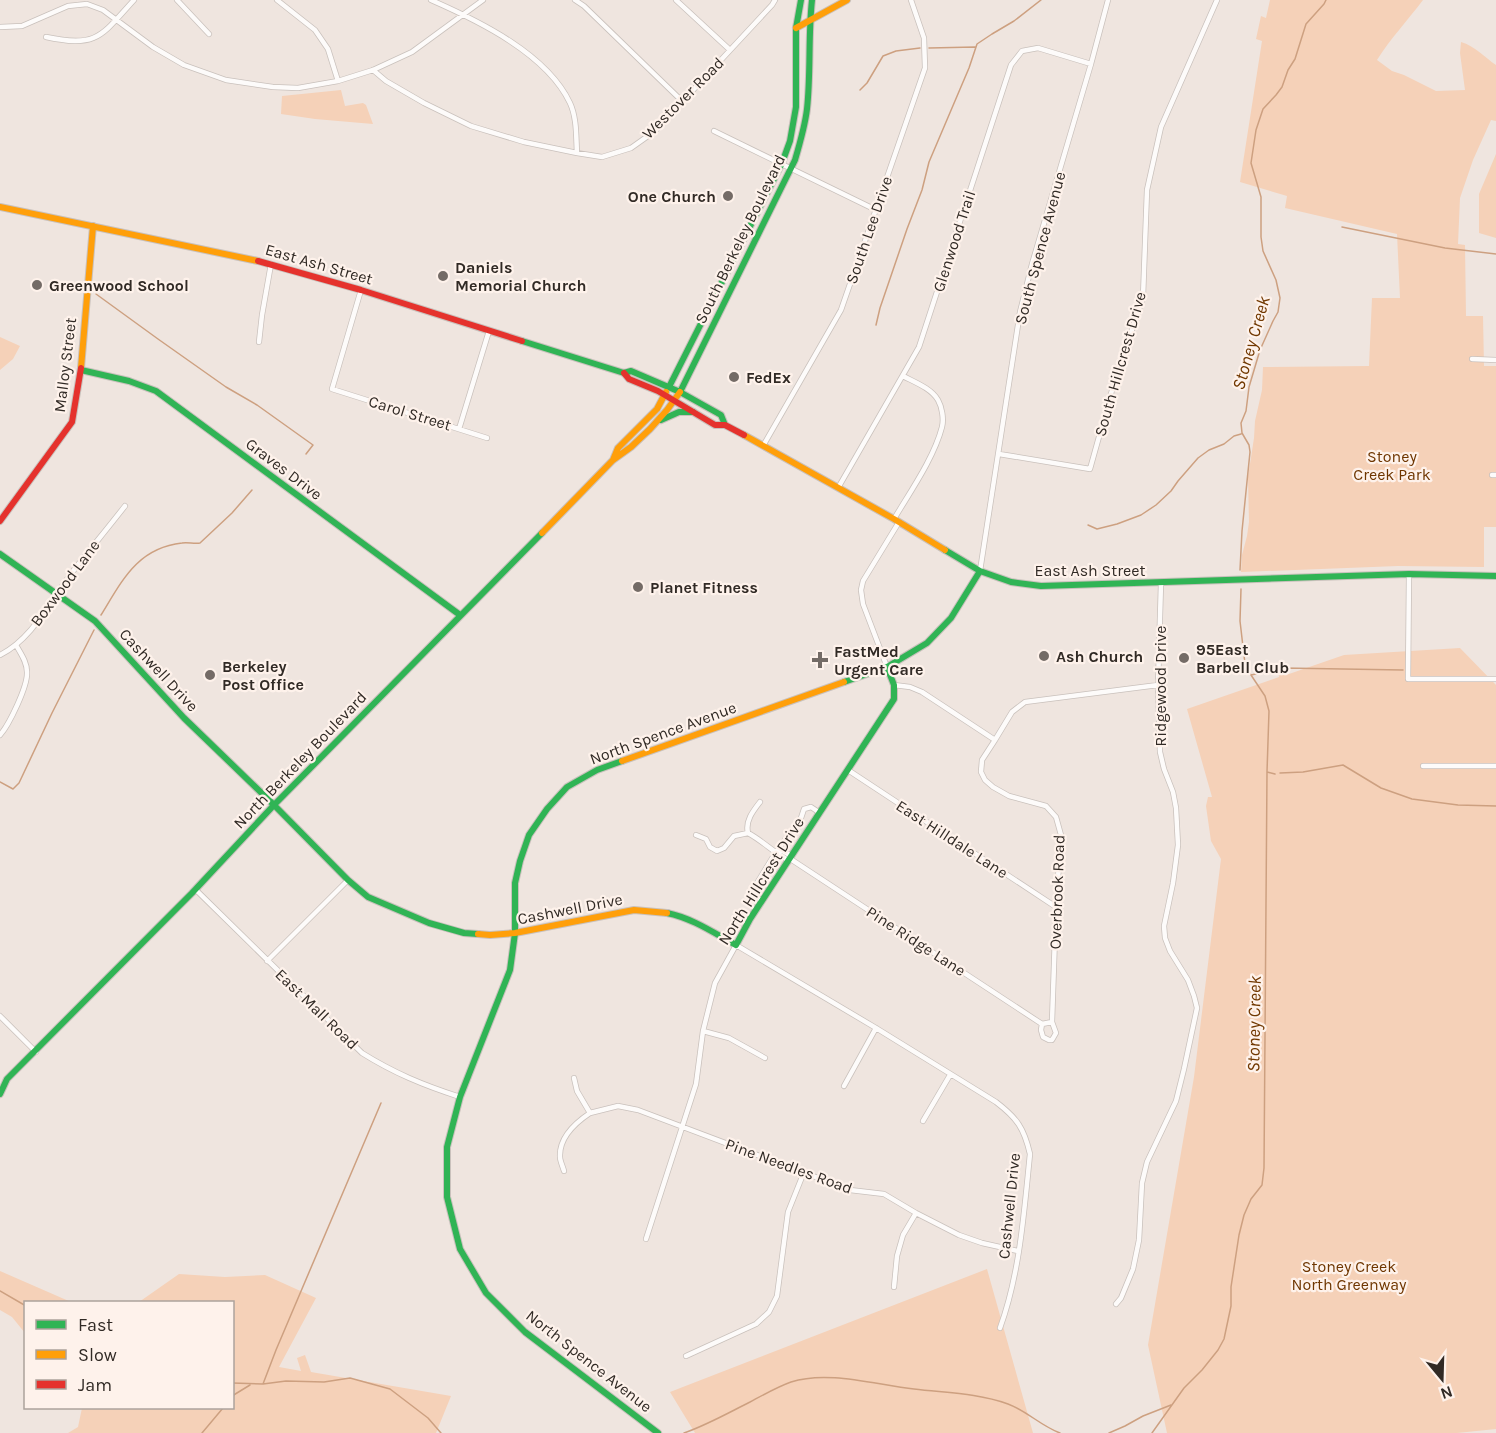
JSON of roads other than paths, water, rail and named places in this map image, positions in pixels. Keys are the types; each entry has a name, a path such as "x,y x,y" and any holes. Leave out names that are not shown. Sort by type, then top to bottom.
{"street":[{"path":"46,38 75,42 99,37 134,0"},
{"path":"177,0 209,34"},
{"path":"277,0 315,30 328,49 338,81"},
{"path":"431,0 493,30 530,56 556,80 571,105 576,127 577,153"},
{"path":"0,27 22,26 68,6 87,4 103,10 153,47 184,65 226,80 298,88 338,81 373,70 412,52 483,0"},
{"path":"575,0 584,6 682,101"},
{"path":"676,0 729,50"},
{"name":"Westover Road","path":"373,70 386,81 424,104 471,126 524,142 603,156 631,148 655,131 775,0"},
{"name":"South Berkeley Boulevard","path":"669,387 782,163 790,141 796,107 796,28 801,0"},
{"name":"South Berkeley Boulevard","path":"680,392 792,168 801,141 808,101 809,22 812,0"},
{"path":"796,28 847,0"},
{"name":"South Lee Drive","path":"763,447 841,309 925,68 924,38 911,0"},
{"name":"South Spence Avenue","path":"980,571 1020,312 1108,0"},
{"name":"South Hillcrest Drive","path":"999,454 1090,469 1114,383 1143,297 1147,190 1161,127 1217,0"},
{"name":"Glenwood Trail","path":"838,488 919,347 1011,65 1022,51 1038,48 1091,64"},
{"path":"714,131 876,210"},
{"name":"East Ash Street","path":"0,207 271,264 624,373 629,379 675,400 715,425 725,425 774,451 980,571 1011,582 1041,586 1409,574 1496,576"},
{"name":"Malloy Street","path":"0,521 72,422 81,370 93,226"},
{"path":"260,342 271,264"},
{"name":"Carol Street","path":"361,290 332,389 487,438"},
{"path":"459,429 489,331"},
{"path":"1472,360 1496,360"},
{"name":"Graves Drive","path":"81,370 129,381 156,391 460,615"},
{"name":"East Ash Street","path":"624,373 631,371 680,392 721,415 725,425"},
{"path":"903,376 930,391 938,400 942,413 942,426 929,459 863,581 861,590 863,604 894,685 910,687 922,692 994,740"},
{"name":"North Berkeley Boulevard","path":"613,460 618,448 657,409 669,387"},
{"name":"North Berkeley Boulevard","path":"0,1094 4,1080 36,1052 274,805 613,460 625,453 656,422 680,392"},
{"path":"656,422 676,412 695,413"},
{"name":"Boxwood Lane","path":"0,655 16,645 28,633 125,506"},
{"name":"Cashwell Drive","path":"0,554 95,621 184,718 368,897 429,923 464,933 490,935 515,933 634,910 676,915 736,945 876,1028 1008,1111 1019,1123 1026,1136 1030,1154 1014,1282 1000,1328"},
{"name":"North Spence Avenue","path":"658,1433 525,1332 486,1293 460,1249 447,1197 447,1147 460,1097 510,970 515,933 515,883 529,835 547,809 567,787 597,770 887,667 927,643 951,618 980,571"},
{"path":"1409,574 1408,679 1496,679"},
{"name":"Ridgewood Drive","path":"1116,1304 1121,1298 1133,1269 1139,1240 1142,1184 1147,1162 1176,1101 1197,1008 1188,980 1170,951 1165,938 1164,926 1178,845 1173,792 1160,752 1158,685 1161,583"},
{"path":"0,735 4,731 26,681 26,666 16,645"},
{"name":"North Hillcrest Drive","path":"646,1239 696,1084 703,1031 715,983 762,901 894,699 894,685"},
{"name":"Overbrook Road","path":"1042,1024 1043,1037 1049,1041 1052,1040 1056,1033 1052,1022 1061,835 1056,817 1046,806 1009,796 993,788 985,780 981,771 982,760 1012,712 1025,702 1158,685"},
{"path":"1423,766 1496,766"},
{"name":"East Hilldale Lane","path":"848,770 1056,907"},
{"path":"696,835 705,839 710,847 717,851 724,848 734,836 748,833 747,825 750,817 760,802"},
{"path":"762,901 756,898 753,891 776,852 797,827 804,809 811,807 820,813"},
{"name":"Pine Ridge Lane","path":"748,833 776,852 783,851 790,858 1042,1024"},
{"path":"267,961 348,880"},
{"name":"East Mall Road","path":"195,889 362,1053 388,1070 460,1097"},
{"path":"0,1016 36,1052"},
{"path":"1042,1024 1052,1022"},
{"path":"844,1086 876,1028"},
{"path":"703,1031 729,1038 765,1058"},
{"path":"923,1121 950,1075"},
{"path":"564,1171 560,1157 562,1144 567,1133 578,1121 590,1113 577,1091 574,1078"},
{"name":"Pine Needles Road","path":"590,1113 618,1106 638,1110 850,1190 884,1194 916,1213 967,1237 982,1243 1018,1251"},
{"path":"686,1356 756,1324 769,1312 777,1296 788,1212 804,1172"},
{"path":"894,1287 897,1256 903,1236 916,1213"}],"waterway":[{"path":"876,325 922,190 929,162 977,44 1014,21 1041,0"},
{"name":"Stoney Creek","path":"1240,570 1250,452 1242,433 1241,423 1246,411 1249,387 1260,350 1278,312 1280,298 1276,280 1263,251 1261,197 1251,163 1256,130 1263,109 1282,87 1295,59 1306,24 1326,0"},
{"path":"929,48 975,47"},
{"path":"860,90 867,83 883,56 896,51 920,48"},
{"path":"1342,227 1445,248 1496,254"},
{"path":"96,294 226,387 257,405 313,445 306,454"},
{"path":"1088,525 1097,529 1141,515 1171,491 1198,458 1241,434"},
{"path":"101,615 132,568 142,559 166,546 200,543 232,513 252,490"},
{"name":"Stoney Creek","path":"1152,1433 1184,1388 1202,1370 1224,1339 1231,1306 1231,1287 1239,1235 1251,1199 1262,1185 1264,1168 1269,711 1265,696 1245,664 1240,621 1241,589"},
{"path":"0,782 13,789 19,783 94,630"},
{"path":"1251,675 1283,668 1403,670"},
{"path":"1280,773 1303,772 1343,765 1381,788 1412,799 1458,805 1496,806"},
{"path":"1267,772 1275,774"},
{"path":"263,1384 381,1103"},
{"path":"0,1291 24,1305"},
{"path":"684,1433 709,1423 786,1384 820,1377 996,1400 1015,1407 1060,1433"},
{"path":"234,1383 324,1382 350,1378 390,1389 428,1418 441,1433"},
{"path":"234,1395 250,1385"},
{"path":"1109,1433 1171,1405"},
{"path":"202,1433 222,1409"}],"place":[{"name":"One Church","path":"728,196"},
{"name":"Daniels Memorial Church","path":"443,276"},
{"name":"Greenwood School","path":"37,285"},
{"name":"FedEx","path":"734,377"},
{"name":"Planet Fitness","path":"638,587"},
{"name":"Ash Church","path":"1044,656"},
{"name":"95East Barbell Club","path":"1184,658"},
{"name":"FastMed Urgent Care","path":"820,660"},
{"name":"Berkeley Post Office","path":"210,675"}],"park label":[{"name":"Stoney Creek Park","path":"1392,465"},
{"name":"Stoney Creek North Greenway","path":"1349,1275"}]}
